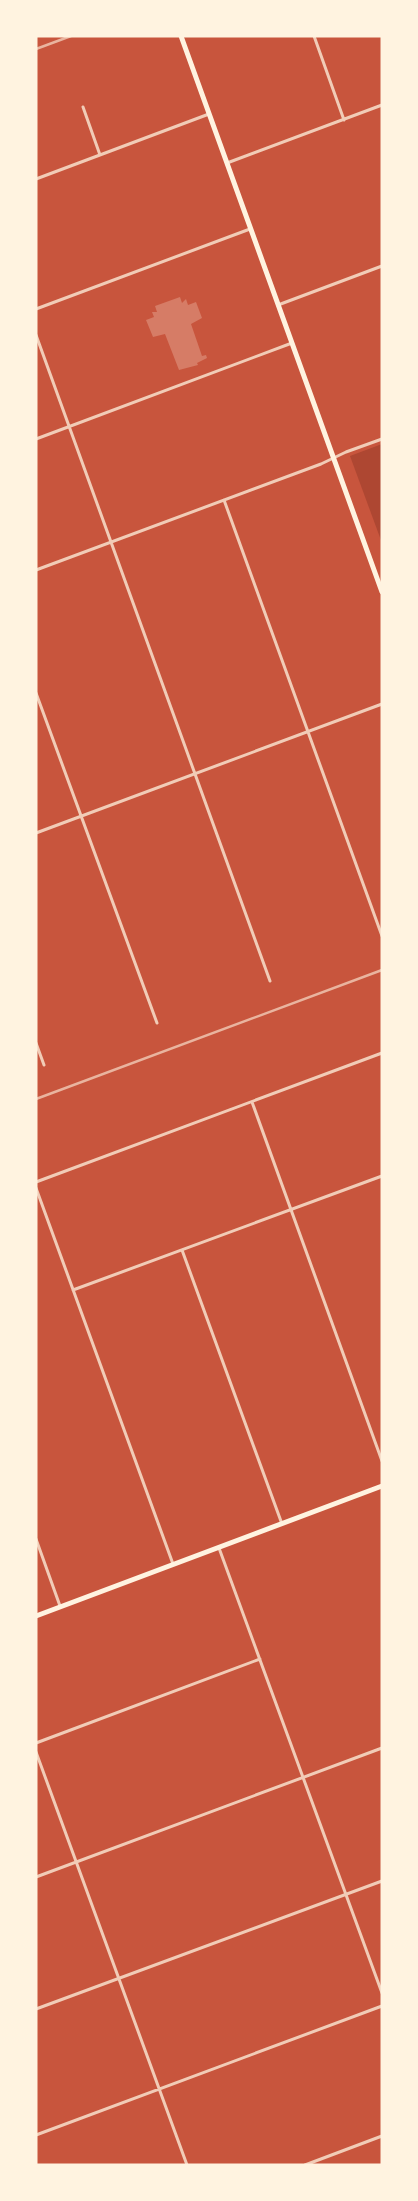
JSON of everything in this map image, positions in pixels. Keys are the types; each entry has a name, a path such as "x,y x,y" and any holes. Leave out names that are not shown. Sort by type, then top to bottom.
{"main road":[{"path":"181,36 382,592"},
{"path":"36,1616 382,1486"}],"street":[{"path":"314,36 344,120"},
{"path":"227,163 382,106"},
{"path":"83,107 100,155"},
{"path":"36,179 209,114"},
{"path":"36,309 250,229"},
{"path":"278,305 382,266"},
{"path":"36,335 270,981"},
{"path":"36,439 292,343"},
{"path":"36,570 382,439"},
{"path":"224,500 382,936"},
{"path":"36,693 157,1023"},
{"path":"36,833 382,704"},
{"path":"36,1043 44,1065"},
{"path":"36,1182 382,1053"},
{"path":"252,1102 382,1460"},
{"path":"73,1290 382,1176"},
{"path":"36,1188 173,1564"},
{"path":"182,1250 282,1524"},
{"path":"36,1539 60,1606"},
{"path":"219,1547 382,1993"},
{"path":"36,1743 260,1659"},
{"path":"36,1877 382,1748"},
{"path":"36,1752 187,2165"},
{"path":"36,2009 382,1880"},
{"path":"36,2135 382,2006"},
{"path":"305,2165 382,2136"}],"shaded area":[{"path":"382,444 382,543 350,456"}],"building":[{"path":"180,297 182,303 186,299 188,305 196,302 202,318 191,324 202,356 206,355 207,358 197,363 198,365 179,370 165,334 153,337 146,320 154,317 152,312 157,312 155,306"}],"railway":[{"path":"36,49 71,36"},
{"path":"36,1099 382,970"}]}
